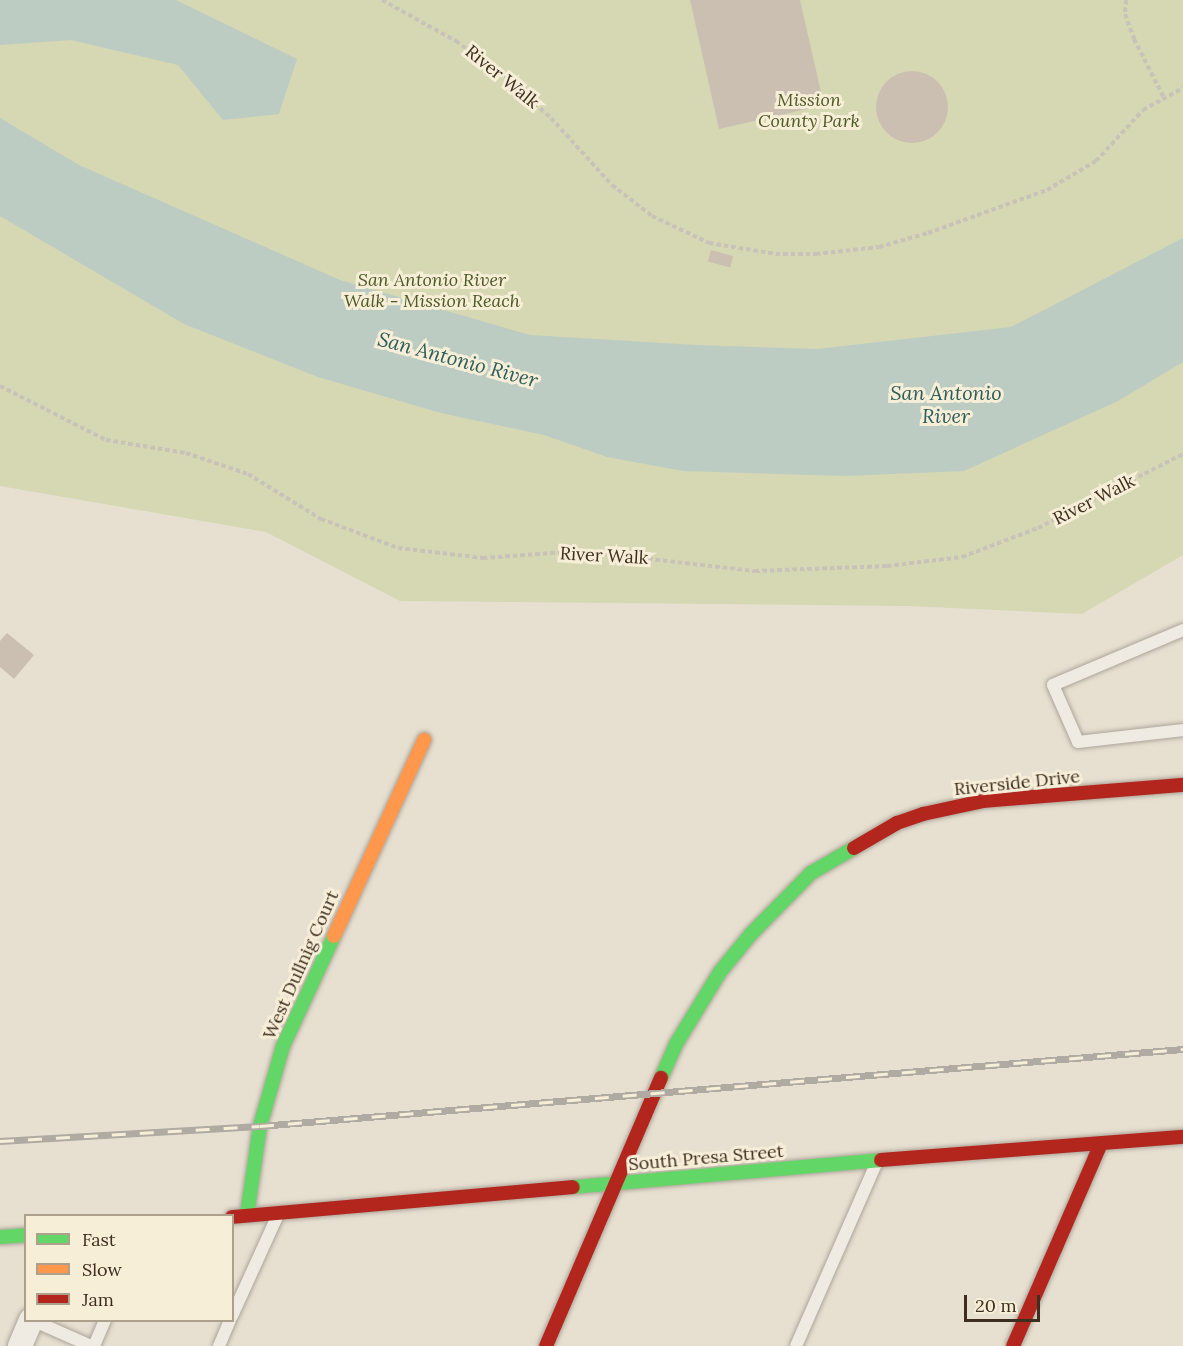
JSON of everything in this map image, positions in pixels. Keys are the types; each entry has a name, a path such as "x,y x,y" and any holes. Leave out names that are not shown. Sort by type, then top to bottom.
{"street":[{"name":"West Dullnig Court","path":"240,1216 260,1126 283,1046 424,740"},
{"name":"Riverside Drive","path":"546,1346 654,1093 697,1009 750,934 811,873 897,823 923,814 983,801 1183,786"},
{"name":"South Presa Street","path":"240,1216 1183,1137"},
{"path":"1013,1346 1101,1144"},
{"path":"0,1237 24,1235"},
{"path":"20,1346 30,1322"}],"lane":[{"path":"1183,630 1053,685 1078,742 1183,730"},
{"path":"796,1346 878,1161"},
{"path":"234,1312 279,1213"},
{"path":"36,1322 93,1346 104,1322"},
{"path":"219,1346 229,1322"}],"path":[{"name":"River Walk","path":"382,0 456,40 507,78 551,118 612,185 652,216 709,243 754,251 816,254 879,247 928,233 1047,190 1096,161 1143,110 1163,96 1183,88"},
{"path":"1126,0 1125,14 1131,31 1163,96"},
{"name":"River Walk","path":"0,386 106,440 186,453 248,474 321,519 399,548 483,558 581,551 755,571 887,566 962,557 1038,528 1183,454"}],"green space":[{"name":"San Antonio River Walk - Mission Reach","path":"0,0 1183,0 1183,555 1082,614 907,606 400,601 266,532 0,486"}],"water":[{"path":"0,0 176,0 297,59 279,114 223,120 178,65 71,40 0,45"},
{"name":"San Antonio River","path":"0,118 79,165 340,280 530,335 696,345 817,349 1011,327 1183,238 1183,362 1118,401 964,471 845,476 683,471 607,457 544,435 441,413 318,377 184,324 0,216"}],"building":[{"path":"690,0 800,0 824,105 719,129"},
{"path":"905,71 919,71 938,81 948,100 948,114 938,133 919,143 905,143 886,133 876,114 876,100 886,81"},
{"path":"711,250 733,256 730,268 708,262"},
{"path":"7,633 34,655 14,679 0,667 0,641"}],"railway":[{"path":"0,1141 260,1126 1183,1049"}],"traffic: fast":[{"path":"661,1078 676,1044 720,972 751,934 811,873 854,848"},
{"path":"247,1215 260,1126 283,1046 334,936"},
{"path":"573,1187 881,1160"},
{"path":"0,1237 24,1235"}],"traffic: slow":[{"path":"334,936 424,740"}],"traffic: jam":[{"path":"854,848 897,823 923,814 983,801 1183,785"},
{"path":"546,1346 661,1078"},
{"path":"881,1160 1183,1137"},
{"path":"1013,1346 1101,1144"},
{"path":"234,1217 573,1187"}],"park label":[{"name":"Mission County Park","path":"809,111"}]}
